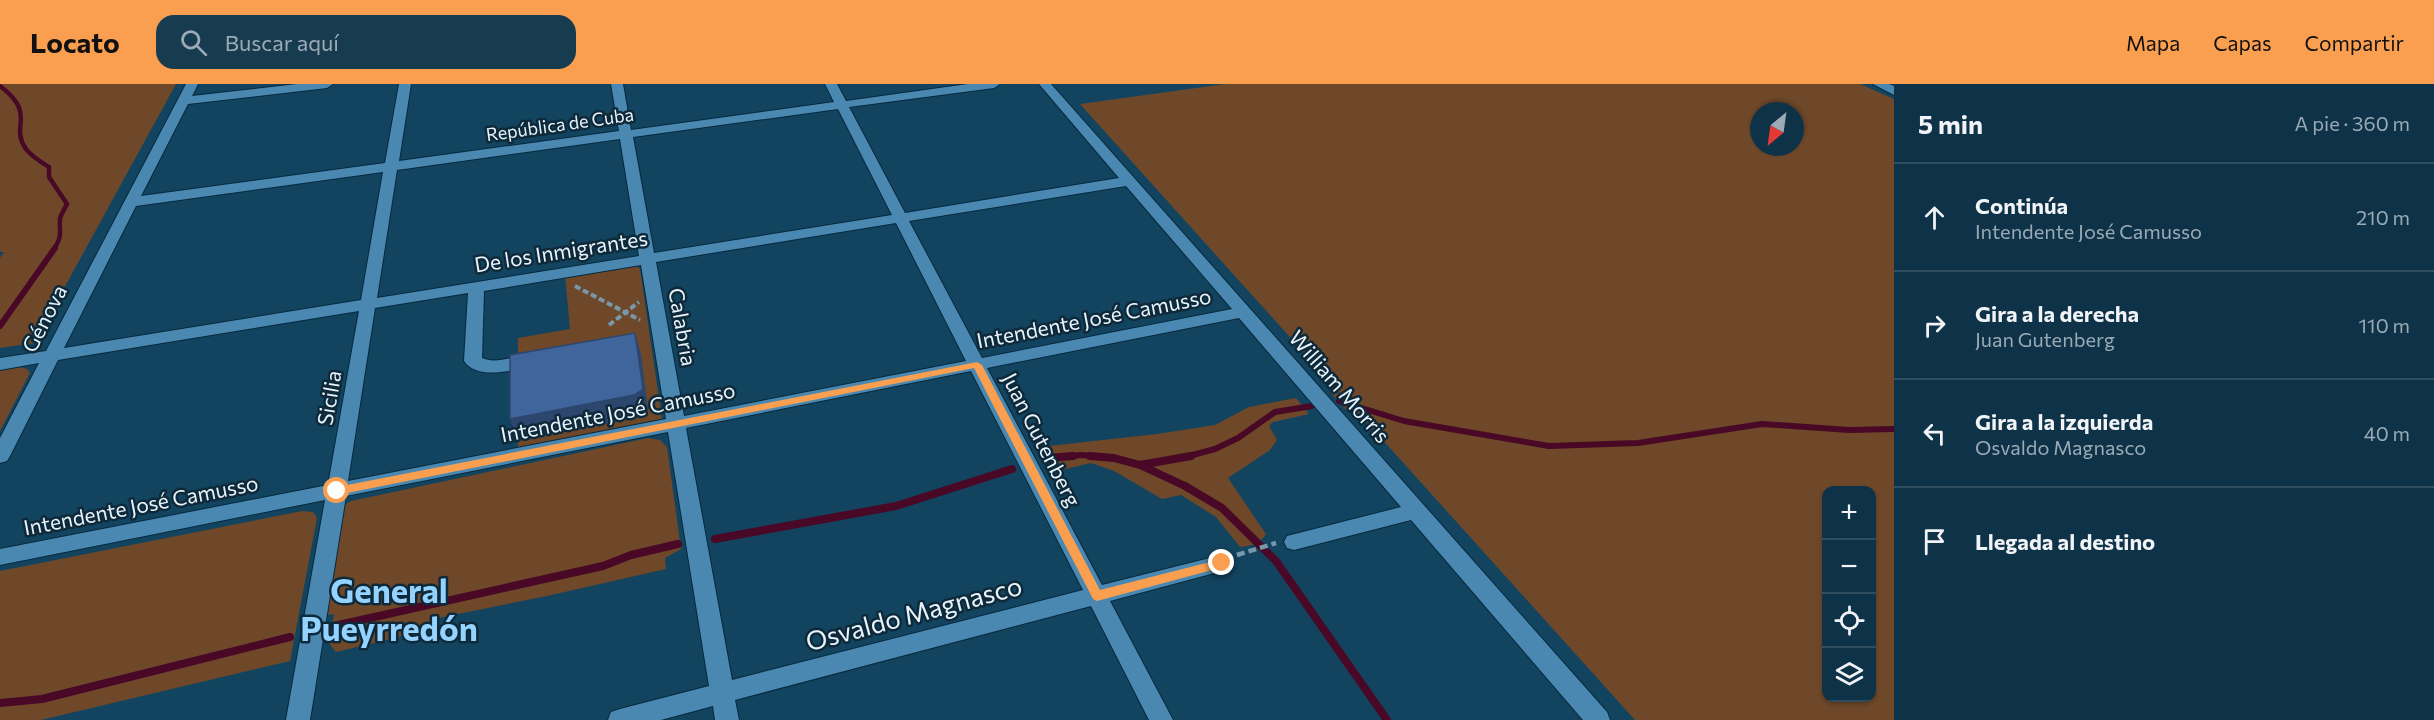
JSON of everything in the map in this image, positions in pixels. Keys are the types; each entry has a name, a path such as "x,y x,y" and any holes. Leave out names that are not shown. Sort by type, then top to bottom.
{"street":[{"name":"Génova","path":"0,456 192,84"},
{"path":"183,101 327,84"},
{"name":"Sicilia","path":"298,720 405,84"},
{"name":"Calabria","path":"617,84 727,720"},
{"name":"Juan Gutenberg","path":"831,84 1161,720"},
{"name":"República de Cuba","path":"130,202 994,84"},
{"name":"William Morris","path":"1045,84 1598,720"},
{"path":"1879,84 1894,91"},
{"name":"De los Inmigrantes","path":"0,364 1129,181"},
{"path":"476,287 472,361 479,366 489,367 545,357"},
{"name":"Intendente José Camusso","path":"0,557 1244,312"},
{"path":"1294,542 1416,511"},
{"name":"Osvaldo Magnasco","path":"620,720 1222,563"}],"path":[{"path":"567,281 637,317 640,322"},
{"path":"609,325 652,291"},
{"path":"1257,549 1268,545"}],"shaded area":[{"path":"0,84 176,84 34,343 0,348 0,258 4,252 0,252"},
{"path":"1225,84 1860,84 1894,99 1894,720 1635,720 1361,416 1346,410 1330,392 1341,394 1080,104"},
{"path":"634,264 640,269 662,419 518,453 518,441 640,417 648,410 640,354 518,376 518,338 570,329 565,275"},
{"path":"20,367 27,369 30,373 0,431 0,370"},
{"path":"1296,398 1309,414 1273,422 1269,426 1277,440 1270,450 1228,478 1266,534 1258,542 1248,546 1240,547 1216,517 1181,495 1162,499 1114,471 1091,463 1053,472 1040,447 1215,425 1249,407"},
{"path":"648,438 660,440 667,447 681,549 665,558 666,569 433,619 432,629 336,652 329,643 334,614 326,615 344,505 351,501"},
{"path":"302,511 313,512 317,518 290,661 41,720 0,720 0,571"}],"building":[{"path":"635,333 643,389 634,395 510,419 510,355"}],"waterway":[{"path":"0,86 18,105 21,119 20,133 26,149 49,167 49,177 67,204 61,217 60,237 54,249"},
{"path":"0,326 55,248"},
{"path":"1339,401 1404,421 1549,446 1638,443 1762,424 1849,430 1894,429"},
{"path":"1185,457 1215,449 1238,438 1275,412 1312,406"},
{"path":"1056,457 1082,455 1106,457"},
{"path":"1047,458 1073,456"},
{"path":"1090,456 1114,458 1140,465"},
{"path":"1140,465 1191,456"},
{"path":"1140,465 1185,486 1222,508 1276,561 1387,720"},
{"path":"715,539 896,506 1012,469"},
{"path":"334,626 603,566 631,555 678,544"},
{"path":"0,703 42,699 290,637"}],"district":[{"name":"General Pueyrredón","path":"389,610"}],"route":[{"path":"337,491 977,365 1097,596 1222,563"}]}
